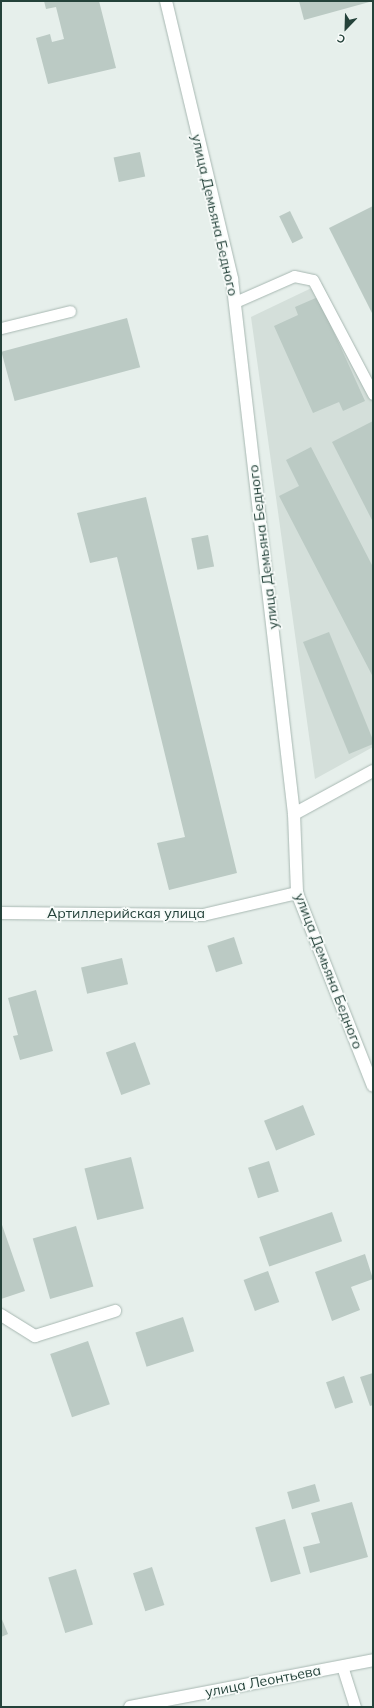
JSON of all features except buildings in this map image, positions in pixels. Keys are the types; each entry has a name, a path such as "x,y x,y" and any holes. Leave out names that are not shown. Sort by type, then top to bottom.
{"street":[{"name":"улица Демьяна Бедного","path":"166,1 232,278 294,814 297,893 373,1086"},
{"path":"294,814 373,771"},
{"name":"Артиллерийская улица","path":"1,913 203,914 297,893"},
{"path":"1,1315 35,1336 115,1311"},
{"name":"улица Леонтьева","path":"130,1707 373,1660"}],"lane":[{"path":"234,302 294,276 313,280 373,394"},
{"path":"1,328 70,311"},
{"path":"342,1666 355,1707"}],"shaded area":[{"path":"322,283 373,390 373,747 315,779 251,317"}]}
